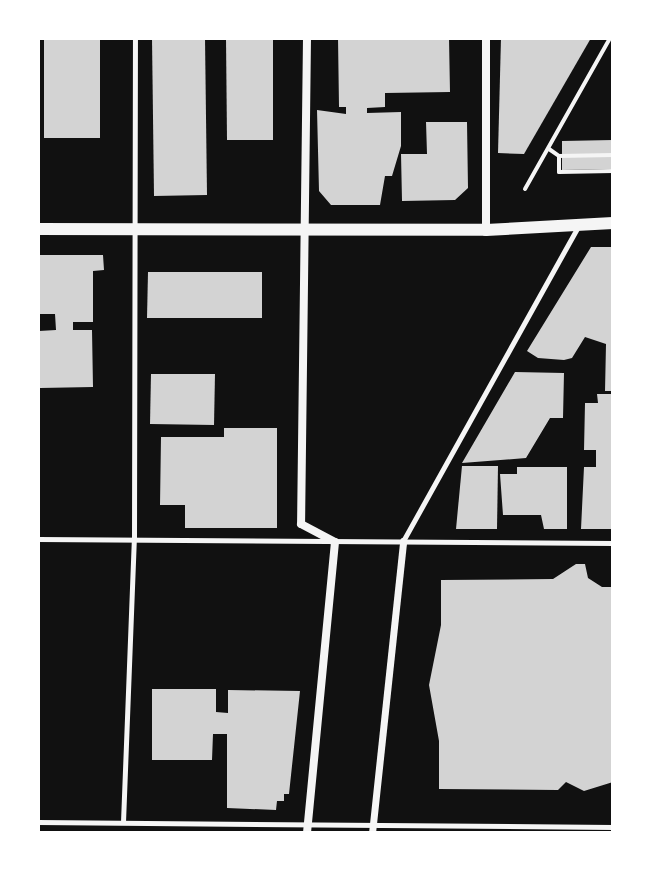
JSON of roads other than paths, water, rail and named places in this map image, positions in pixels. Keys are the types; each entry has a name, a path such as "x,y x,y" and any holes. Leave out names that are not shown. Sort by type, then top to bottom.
{"street":[{"path":"307,38 301,524 335,542 307,829"},
{"path":"486,38 486,230"},
{"path":"38,229 486,230 613,223"},
{"path":"372,829 403,541"}],"lane":[{"path":"123,822 134,539 135,38"},
{"path":"403,541 580,223"},
{"path":"38,539 613,543"},
{"path":"38,822 307,829 613,827"}]}
